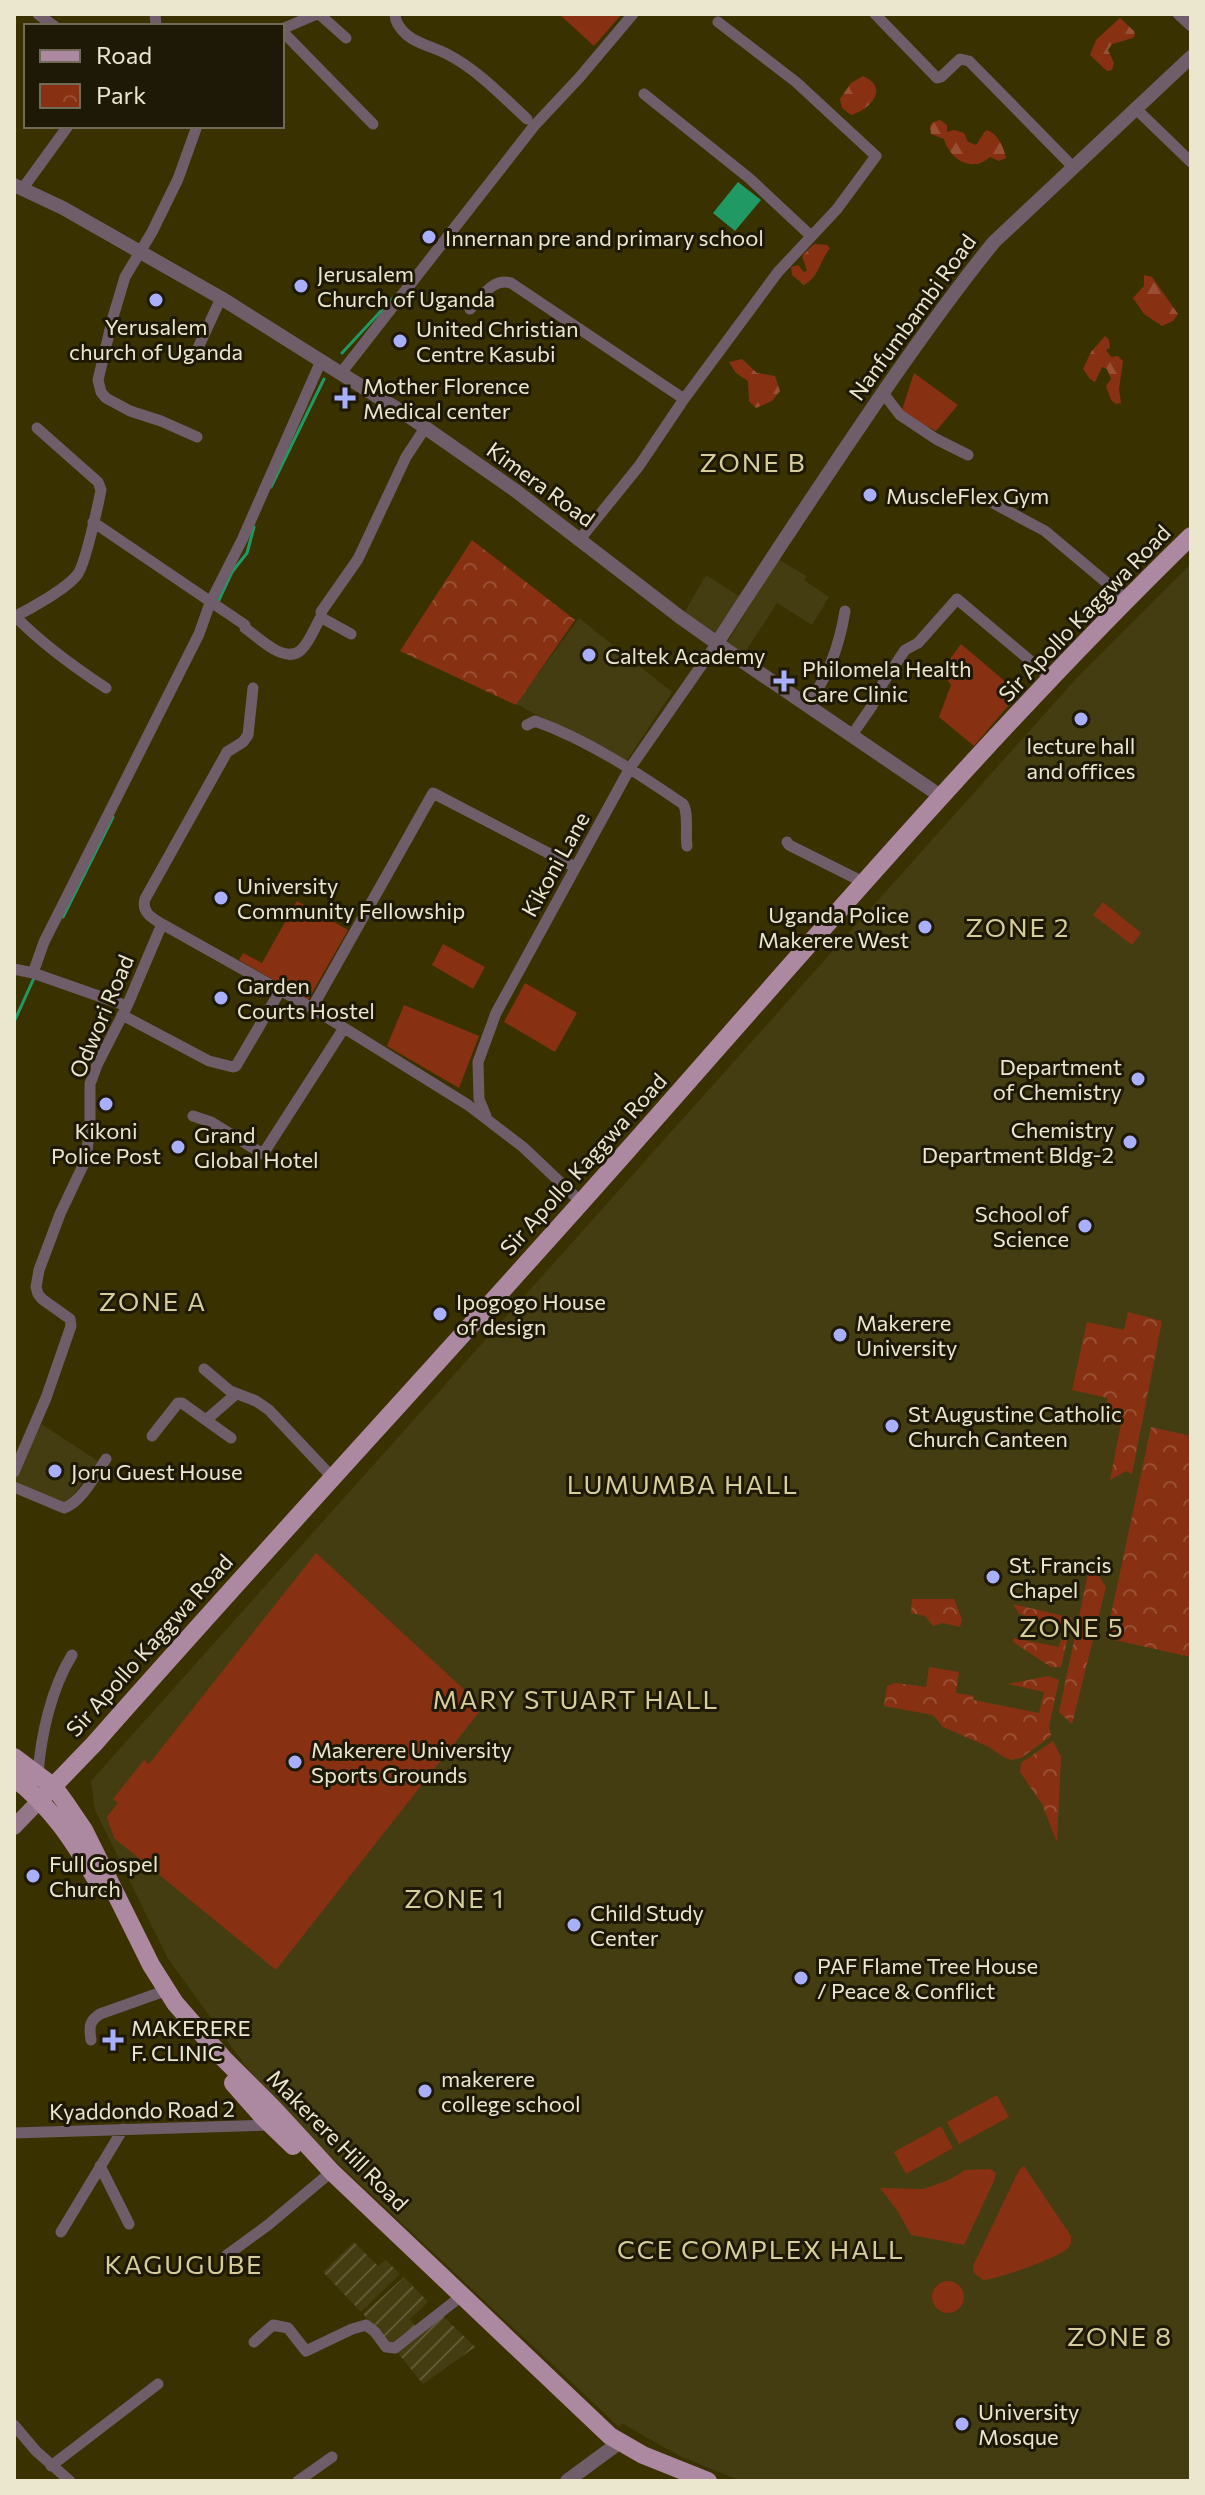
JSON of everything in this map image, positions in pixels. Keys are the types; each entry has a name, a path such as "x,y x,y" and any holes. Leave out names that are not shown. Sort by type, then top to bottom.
{"main road":[{"name":"Sir Apollo Kaggwa Road","path":"14,1827 581,1202 942,797 1126,599 1191,536"},
{"name":"Makerere Hill Road","path":"14,1757 38,1774 66,1830 159,1993 181,2024 270,2125 589,2429 640,2463 684,2481"},
{"name":"Makerere Hill Road","path":"14,1778 47,1794 84,1830 129,1924 175,2003 332,2172 616,2445 708,2481"}],"street":[{"path":"284,29 318,14 346,38"},
{"path":"395,14 395,21 405,34 418,43 447,54 475,73 527,119"},
{"path":"341,373 534,126 633,14"},
{"path":"875,14 934,77 941,77 960,59 969,61 1073,167"},
{"path":"1178,14 1191,26"},
{"path":"580,539 639,466 684,399 778,272 837,209 876,156 796,82 718,22"},
{"path":"284,32 373,124"},
{"name":"Nanfumbambi Road","path":"717,643 814,492 941,308 994,242 1191,57"},
{"path":"644,94 749,178 811,236"},
{"path":"1135,108 1191,162"},
{"path":"18,186 66,128"},
{"path":"196,128 178,179 125,277 98,386 106,398 130,411 197,437"},
{"name":"Kimera Road","path":"18,186 221,298 425,428 516,491 717,643 942,797"},
{"path":"470,309 496,282 503,280 511,283 684,399"},
{"path":"197,350 221,298"},
{"path":"33,973 44,942 199,634 210,603 242,540 321,361"},
{"path":"883,393 900,415 936,439 968,455"},
{"path":"37,428 98,482 101,490 82,568 77,576 15,616 38,639 106,688"},
{"path":"93,522 245,625 270,647 284,654 293,654 301,651 321,617 322,609 364,548 406,457 425,428"},
{"path":"993,503 1045,531 1126,599"},
{"path":"852,735 905,650 918,643 957,599 1052,679"},
{"path":"808,705 824,681 839,646 845,611"},
{"path":"321,617 351,634"},
{"name":"Kikoni Lane","path":"489,1120 480,1105 478,1062 496,1013 630,768 717,643"},
{"path":"253,688 248,735 227,752 144,903 149,916 312,1008 489,1120 581,1202"},
{"path":"527,725 535,721 577,740 630,768 685,806 687,846"},
{"path":"312,1008 433,793 575,867"},
{"path":"787,842 865,883"},
{"name":"Odwori Road","path":"14,1472 46,1398 71,1326 70,1319 38,1294 39,1270 60,1214 86,1159 90,1084 162,924"},
{"path":"14,969 33,973 124,1011 209,1061 233,1067 280,991"},
{"path":"193,1116 211,1122 263,1154 344,1028"},
{"path":"204,1369 236,1394 256,1401 269,1410 332,1477"},
{"path":"206,1420 236,1394"},
{"path":"152,1436 178,1403 182,1403 231,1438"},
{"path":"14,1487 68,1507 81,1495 106,1459"},
{"path":"38,1774 40,1742 64,1667 72,1655"},
{"path":"91,2040 89,2027 100,2014 159,1993"},
{"name":"Kyaddondo Road 2","path":"14,2133 270,2125"},
{"path":"61,2232 123,2129"},
{"path":"100,2166 129,2224"},
{"path":"227,2255 324,2178"},
{"path":"254,2342 273,2325 288,2328 306,2351 366,2325 386,2347 395,2348 455,2301"},
{"path":"51,2466 158,2384"},
{"path":"14,2425 51,2466 70,2481"},
{"path":"567,2481 616,2445"},
{"path":"298,2481 332,2457"}],"shaded area":[{"path":"738,182 761,200 735,231 713,213"},
{"path":"778,559 806,576 804,580 829,597 812,625 777,603 742,657 725,646"},
{"name":"Makerere University","path":"1191,564 1191,2481 741,2481 680,2456 623,2424 618,2426 295,2123 244,2064 167,1957 95,1810 91,1781 1074,681"},
{"path":"706,575 742,598 717,639 683,615"},
{"name":"Caltek Academy","path":"579,618 672,692 626,762 516,704"},
{"name":"Joru Guest House","path":"41,1424 98,1461 65,1506 14,1482"},
{"path":"354,2242 378,2266 386,2260 400,2274 361,2312 323,2272"},
{"path":"404,2277 428,2302 410,2319 416,2327 393,2348 363,2314"},
{"path":"443,2316 475,2347 423,2384 397,2352"}],"green space":[{"path":"559,14 622,14 594,46"},
{"path":"1120,18 1135,35 1112,44 1108,50 1114,63 1112,70 1107,71 1090,55 1096,40"},
{"path":"863,76 871,81 876,92 870,104 851,115 842,108 840,99 851,83"},
{"path":"940,120 947,125 947,132 954,130 964,133 968,142 976,145 986,130 990,131 1004,149 1006,158 999,161 990,157 976,164 962,162 951,153 944,139 931,134 930,126"},
{"path":"814,244 830,248 813,277 804,285 792,275 791,267 798,265 804,272 807,271 802,256"},
{"path":"1144,275 1152,277 1178,314 1173,321 1162,326 1144,314 1133,298 1144,286"},
{"path":"1105,336 1110,348 1106,350 1111,357 1118,356 1123,361 1119,389 1121,403 1116,404 1111,400 1106,386 1111,379 1107,369 1102,367 1095,382 1083,369 1091,352"},
{"path":"742,359 757,373 775,376 780,391 772,401 756,408 749,401 748,381 736,373 729,362"},
{"path":"914,373 958,405 936,431 901,413"},
{"path":"472,540 575,620 516,705 400,651"},
{"path":"961,644 1019,693 974,746 939,717 951,685 941,671"},
{"path":"297,901 348,930 308,1000 239,960 243,953 262,963"},
{"path":"1103,902 1141,933 1132,945 1093,915"},
{"path":"443,944 485,967 473,989 432,965"},
{"path":"525,983 577,1013 555,1052 504,1022"},
{"path":"404,1005 479,1036 459,1088 387,1046"},
{"path":"1128,1312 1162,1321 1132,1474 1126,1471 1110,1480 1123,1414 1121,1420 1105,1416 1108,1398 1072,1390 1087,1322 1124,1330"},
{"path":"1151,1427 1191,1436 1191,1657 1106,1638"},
{"name":"Makerere University Sports Grounds","path":"316,1553 483,1707 276,1970 114,1838 107,1817 118,1803 113,1799 144,1760 149,1764"},
{"path":"1089,1569 1097,1573 1106,1587 1072,1724 1059,1712"},
{"path":"912,1599 954,1599 962,1619 960,1627 943,1623 933,1626 925,1616 911,1613"},
{"path":"1013,1604 1072,1618 1061,1667 1051,1667 1013,1642 1014,1638 1059,1647 1064,1626 1019,1614"},
{"path":"929,1667 959,1672 956,1693 974,1696 973,1700 1039,1713 1044,1692 1008,1684 1048,1676 1059,1680 1049,1727 1051,1736 1021,1758 1011,1760 943,1727 933,1715 884,1706 887,1686 896,1683 926,1687"},
{"path":"1053,1741 1061,1757 1057,1842 1042,1804 1020,1772 1021,1763"},
{"path":"997,2095 1009,2117 959,2144 947,2122"},
{"path":"941,2126 953,2148 906,2174 894,2152"},
{"path":"1024,2166 1071,2236 1071,2244 1041,2262 983,2280 974,2273 973,2266 1019,2170"},
{"path":"990,2169 996,2173 994,2181 964,2245 911,2235 880,2188 923,2189 949,2180 965,2170"},
{"path":"948,2281 959,2286 964,2297 959,2308 948,2313 937,2308 932,2297 937,2286"}],"waterway":[{"path":"342,353 394,297"},
{"path":"271,487 324,379"},
{"path":"218,602 232,572 247,553 254,527"},
{"path":"63,917 113,817"},
{"path":"14,1022 34,978"}],"place":[{"name":"Innernan pre and primary school","path":"429,237"},
{"name":"Jerusalem Church of Uganda","path":"301,286"},
{"name":"Yerusalem church of Uganda","path":"156,300"},
{"name":"United Christian Centre Kasubi","path":"400,341"},
{"name":"Mother Florence Medical center","path":"345,398"},
{"name":"MuscleFlex Gym","path":"870,495"},
{"name":"Caltek Academy","path":"589,655"},
{"name":"Philomela Health Care Clinic","path":"784,681"},
{"name":"lecture hall and offices","path":"1081,719"},
{"name":"University Community Fellowship","path":"221,898"},
{"name":"Uganda Police Makerere West","path":"925,927"},
{"name":"Garden Courts Hostel","path":"221,998"},
{"name":"Department of Chemistry","path":"1138,1079"},
{"name":"Kikoni Police Post","path":"106,1104"},
{"name":"Chemistry Department Bldg-2","path":"1130,1142"},
{"name":"Grand Global Hotel","path":"178,1147"},
{"name":"School of Science","path":"1085,1226"},
{"name":"Ipogogo House of design","path":"440,1314"},
{"name":"Makerere University","path":"840,1335"},
{"name":"St Augustine Catholic Church Canteen","path":"892,1426"},
{"name":"Joru Guest House","path":"55,1471"},
{"name":"St. Francis Chapel","path":"993,1577"},
{"name":"Makerere University Sports Grounds","path":"295,1762"},
{"name":"Full Gospel Church","path":"33,1876"},
{"name":"Child Study Center","path":"574,1925"},
{"name":"PAF Flame Tree House / Peace & Conflict","path":"801,1978"},
{"name":"MAKERERE F. CLINIC","path":"113,2040"},
{"name":"makerere college school","path":"425,2091"},
{"name":"University Mosque","path":"962,2424"}],"district":[{"name":"ZONE B","path":"753,461"},
{"name":"ZONE 2","path":"1018,926"},
{"name":"ZONE A","path":"153,1300"},
{"name":"LUMUMBA HALL","path":"683,1483"},
{"name":"ZONE 5","path":"1072,1626"},
{"name":"MARY STUART HALL","path":"576,1698"},
{"name":"ZONE 1","path":"455,1897"},
{"name":"CCE COMPLEX HALL","path":"761,2248"},
{"name":"KAGUGUBE","path":"184,2263"},
{"name":"ZONE 8","path":"1120,2335"}]}
